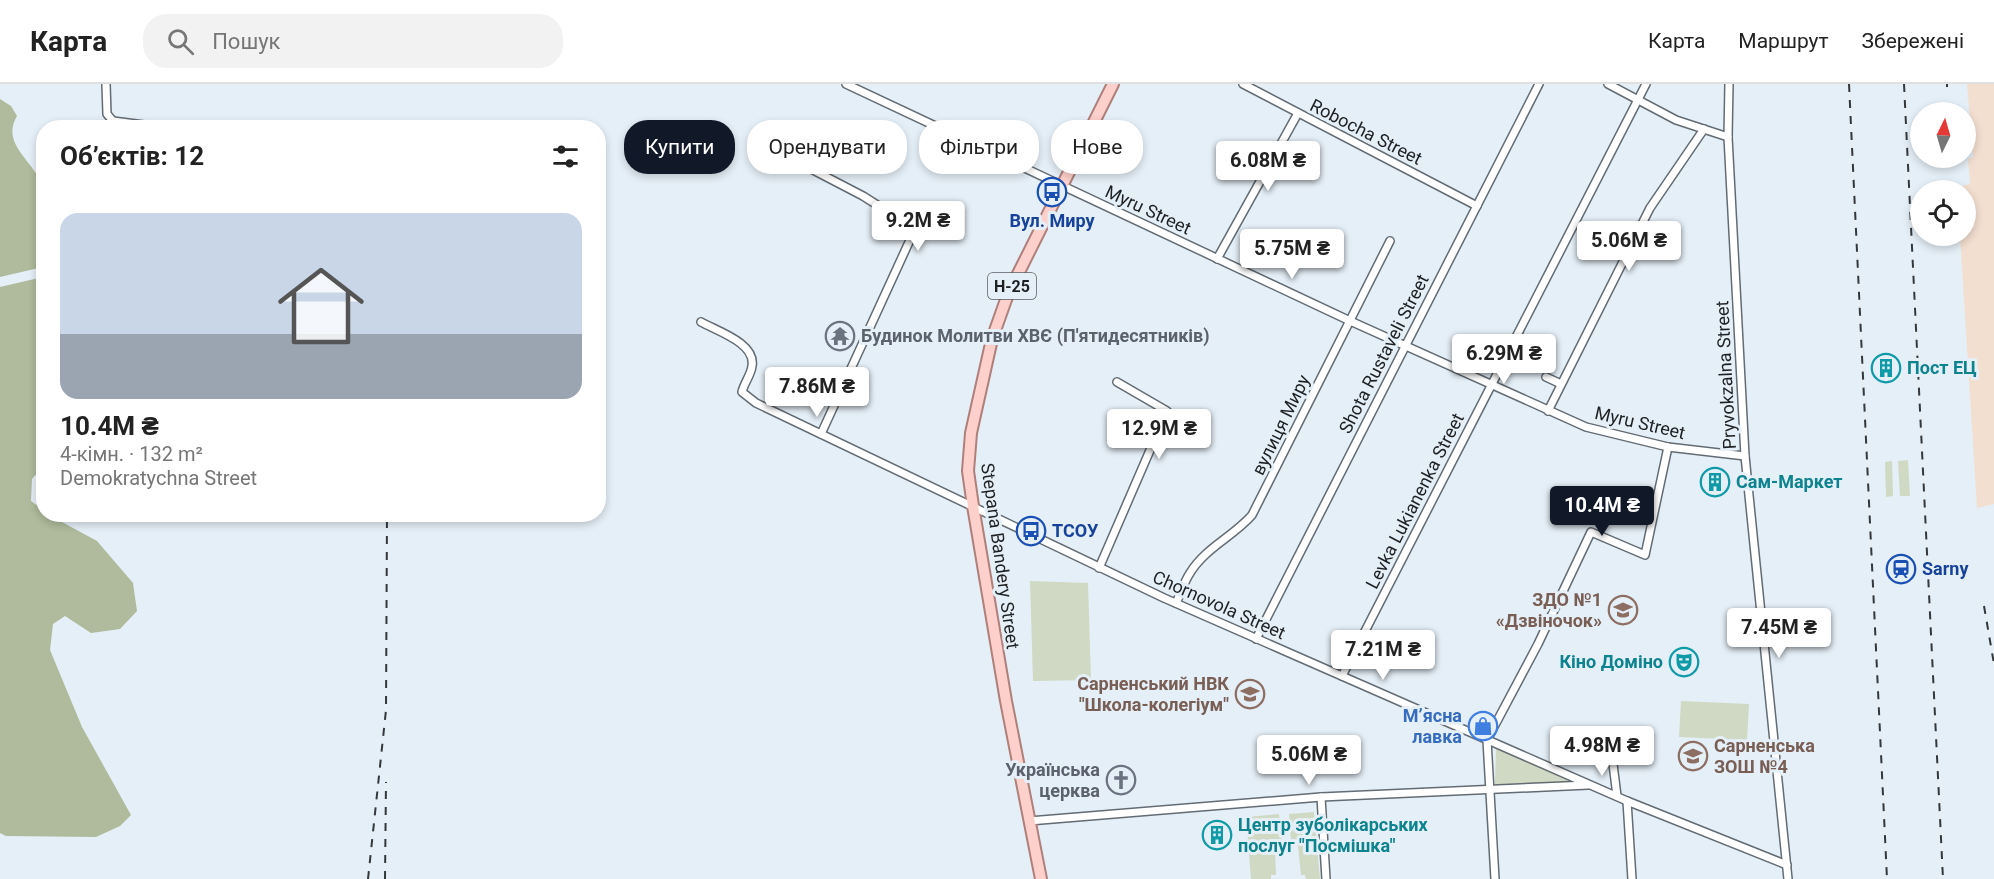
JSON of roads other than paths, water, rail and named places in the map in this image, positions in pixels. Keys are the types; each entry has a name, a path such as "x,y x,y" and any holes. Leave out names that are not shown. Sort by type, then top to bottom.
{"main road":[{"name":"Stepana Bandery Street","path":"1041,879 973,506 968,471 971,433 992,339 1008,294 1060,185 1113,84"}],"street":[{"path":"106,84 107,114 112,120"},
{"name":"Myru Street","path":"846,84 1348,320 1586,427 1668,447 1745,456"},
{"name":"Robocha Street","path":"1243,84 1477,206"},
{"name":"Shota Rustaveli Street","path":"1256,639 1539,84"},
{"path":"1608,84 1676,120 1728,138"},
{"name":"Levka Lukianenka Street","path":"1342,676 1646,84"},
{"name":"Pryvokzalna Street","path":"1729,84 1728,138 1745,456 1788,879"},
{"path":"1217,259 1298,113"},
{"path":"1548,411 1650,208 1704,129"},
{"path":"821,174 863,196 915,229 821,434"},
{"name":"вулиця Миру","path":"1176,603 1195,567 1205,554 1239,530 1252,515 1348,320 1390,241"},
{"name":"Chornovola Street","path":"701,322 745,346 752,355 753,367 742,393 748,398 973,506 1011,527 1256,639 1627,801 1787,865"},
{"path":"1546,378 1561,384"},
{"path":"1099,567 1167,411 1117,382"},
{"path":"1581,527 1645,555 1668,447"},
{"path":"1495,879 1487,740 1538,644 1591,532"},
{"path":"1612,756 1617,796"},
{"path":"1029,821 1321,797 1590,785"},
{"path":"1321,797 1326,879"},
{"path":"1627,801 1632,879"}],"railway":[{"path":"1849,84 1887,879"},
{"path":"1904,84 1943,879"},
{"path":"368,879 386,710 387,522"},
{"path":"1984,606 1994,664"},
{"path":"385,879 386,782"}],"place":[{"name":"Вул. Миру","path":"1052,192"},
{"name":"Будинок Молитви ХВЄ (П'ятидесятників)","path":"840,336"},
{"name":"Пост ЕЦ","path":"1886,368"},
{"name":"Сам-Маркет","path":"1715,482"},
{"name":"ТСОУ","path":"1031,531"},
{"name":"Sarny","path":"1901,569"},
{"name":"ЗДО №1 «Дзвіночок»","path":"1623,610"},
{"name":"Кіно Доміно","path":"1684,662"},
{"name":"Сарненський НВК \"Школа-колегіум\"","path":"1250,694"},
{"name":"Мʼясна лавка","path":"1483,726"},
{"name":"Сарненська ЗОШ №4","path":"1693,756"},
{"name":"Українська церква","path":"1121,780"},
{"name":"Центр зуболікарських послуг \"Посмішка\"","path":"1217,835"}]}
